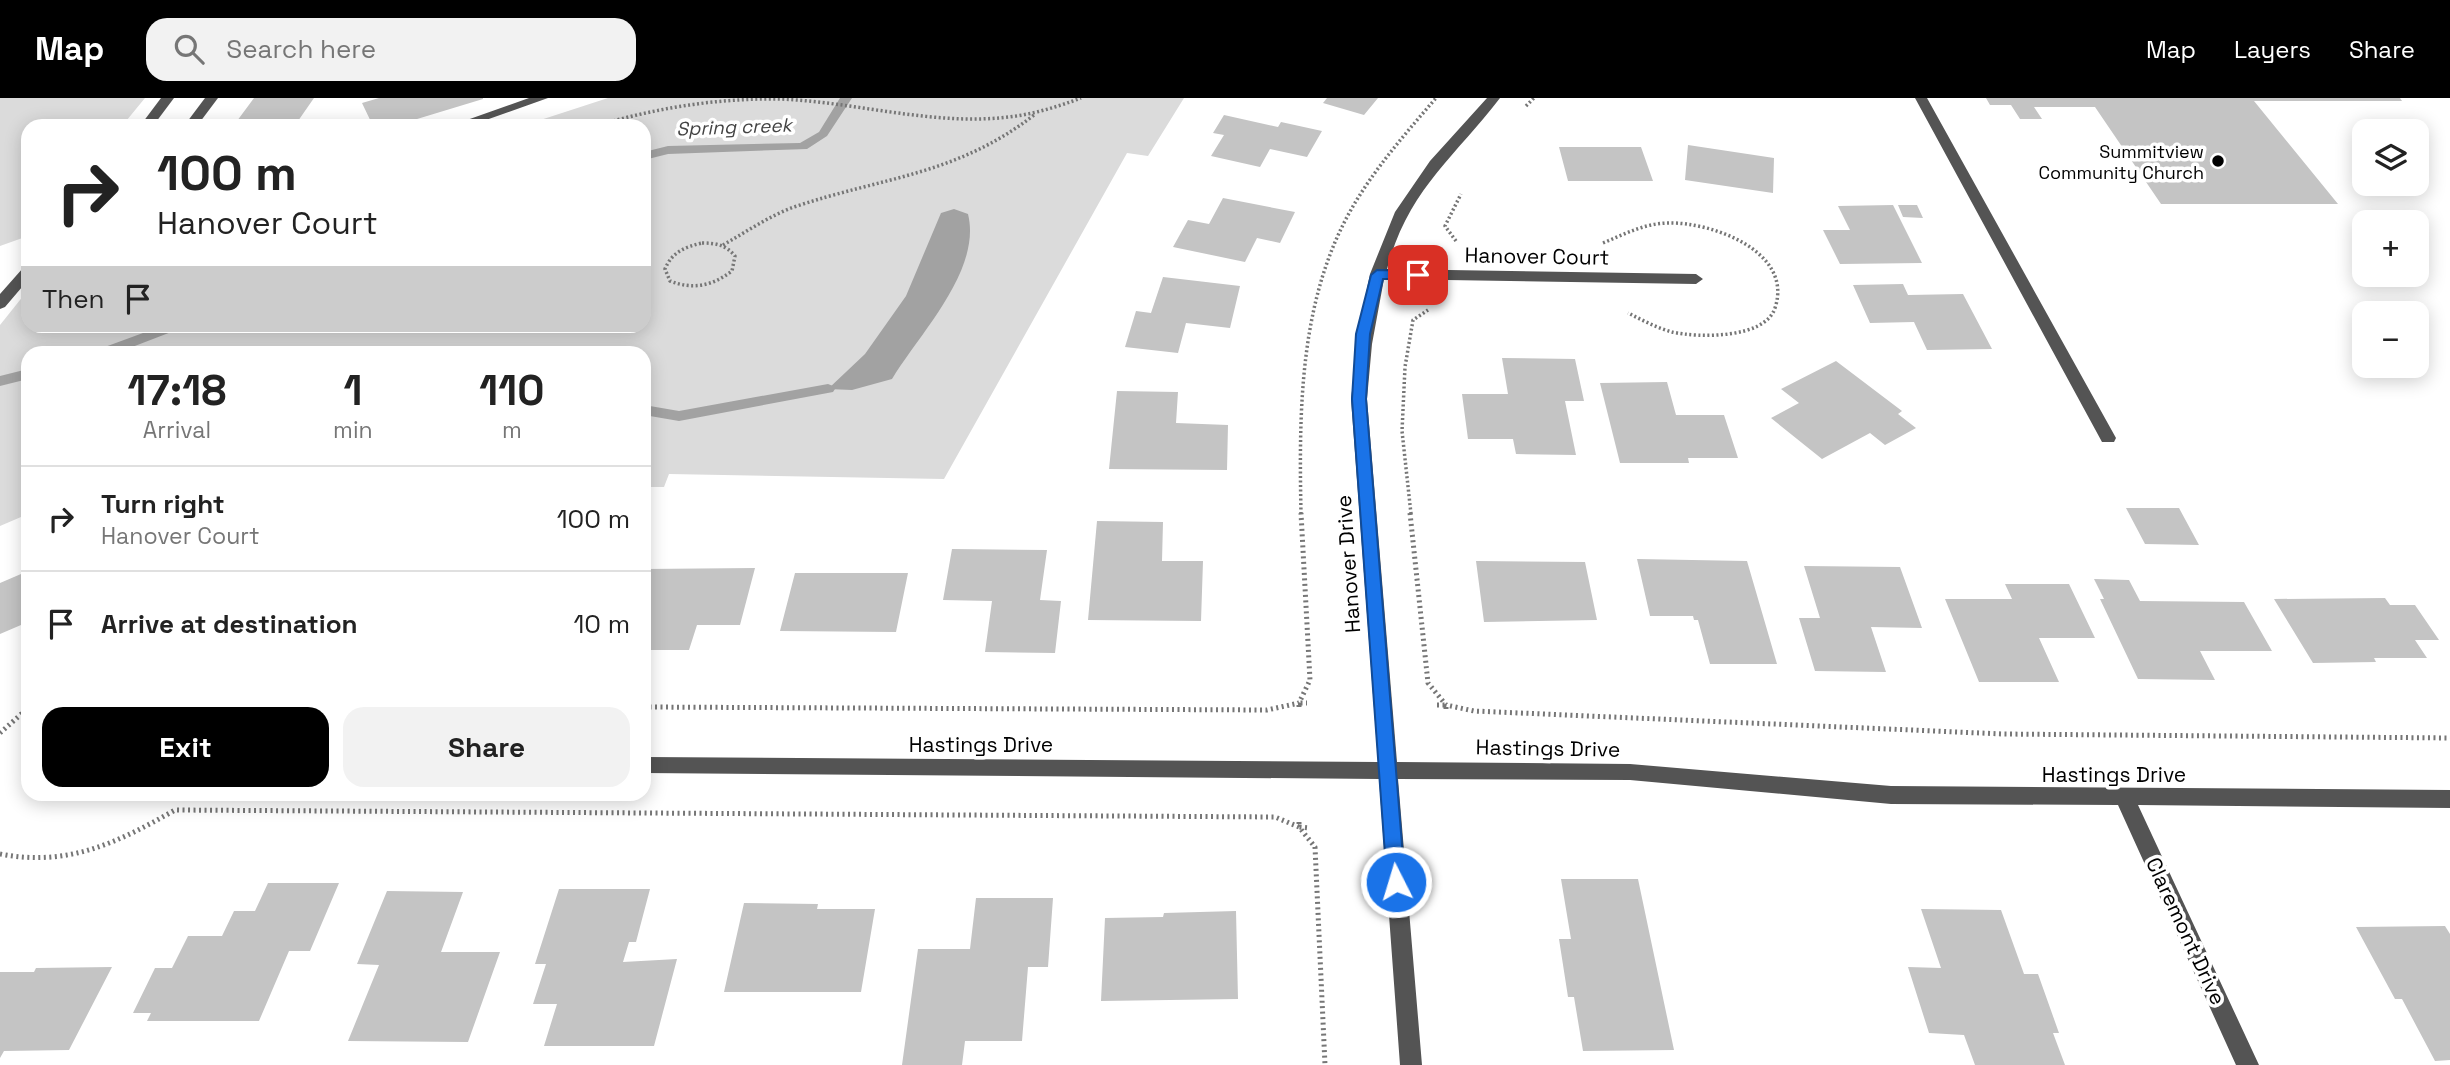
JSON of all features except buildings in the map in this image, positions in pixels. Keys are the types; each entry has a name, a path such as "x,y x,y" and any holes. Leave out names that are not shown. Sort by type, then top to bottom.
{"street":[{"path":"152,119 168,98"},
{"path":"196,119 212,98"},
{"path":"478,119 542,98"},
{"name":"Hanover Drive","path":"1411,1065 1359,399 1363,334 1377,275 1399,221 1417,189 1456,138 1494,98"},
{"path":"1921,98 2108,438"},
{"name":"Hanover Court","path":"1377,275 1696,279"},
{"path":"0,304 21,279"},
{"name":"Hastings Drive","path":"651,765 1630,772 1891,795 2450,799"},
{"name":"Claremont Drive","path":"2124,797 2248,1065"}],"path":[{"path":"620,119 666,106 724,98 780,99 972,120 1034,114 1081,98"},
{"path":"1299,705 1310,680 1299,474 1304,376 1314,308 1332,249 1367,182 1436,98"},
{"path":"1521,112 1534,98"},
{"path":"723,245 731,249 736,263 732,271 713,283 689,287 670,281 666,275 667,262 681,249 702,243 723,245 791,208 845,191 943,167 1018,129 1034,114"},
{"path":"1465,243 1454,240 1445,226 1468,184"},
{"path":"1595,246 1627,230 1648,224 1695,225 1716,230 1758,253 1770,267 1776,281 1774,313 1759,325 1737,333 1709,336 1677,333 1619,310"},
{"path":"1437,306 1413,320 1405,367 1402,431 1428,682 1446,707"},
{"path":"651,707 1267,710 1307,703"},
{"path":"1437,705 1474,711 2003,734 2450,738"},
{"path":"0,733 21,714"},
{"path":"0,854 23,860 73,856 107,846 175,810 1275,817 1309,828"},
{"path":"1299,824 1315,847 1325,1065"}],"shaded area":[{"path":"0,98 145,98 128,119 21,119 21,238 0,246"},
{"path":"608,98 1184,98 1148,156 1127,153 944,479 669,474 664,487 651,487 651,346 21,346 21,517 0,526 0,325 21,299 21,333 651,333 651,119 544,119"},
{"path":"954,209 968,214 970,235 966,257 946,300 892,379 852,390 828,389 865,354 906,296 941,213"}],"waterway":[{"name":"Spring creek","path":"651,154 668,150 803,146 823,134 846,98"},
{"name":"Spring creek","path":"120,346 155,333"},
{"name":"Spring creek","path":"0,381 21,376"},
{"path":"651,411 679,416 828,389"}],"place":[{"name":"Summitview Community Church","path":"2218,161"}],"route":[{"path":"1396,882 1359,399 1363,334 1377,275 1418,275"}]}
